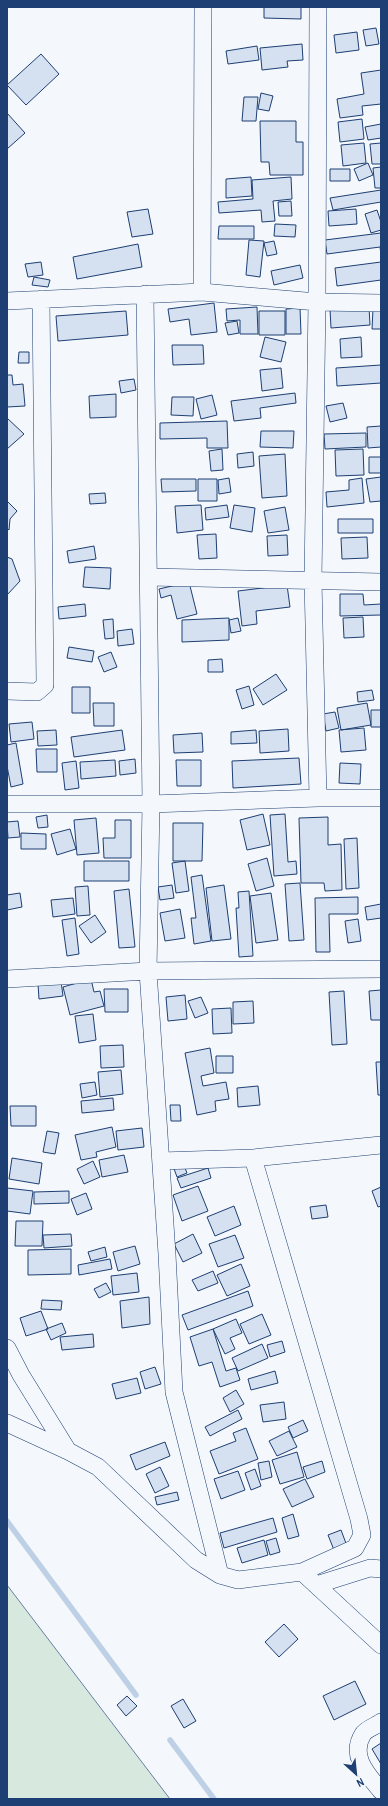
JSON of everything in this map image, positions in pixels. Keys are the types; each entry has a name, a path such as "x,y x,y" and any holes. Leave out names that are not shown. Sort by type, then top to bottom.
{"street":[{"path":"202,292 203,7"},
{"path":"318,7 318,302 313,580 318,798"},
{"path":"7,301 202,292 318,302 381,303"},
{"path":"145,294 151,804 148,971 161,1161 174,1392 220,1575"},
{"path":"7,691 37,692 45,685 41,299"},
{"path":"149,576 381,582"},
{"path":"7,804 151,804 318,798 381,798"},
{"path":"7,979 148,971 381,969"},
{"path":"161,1161 253,1158 381,1145"},
{"path":"7,1423 68,1451 98,1467 196,1560 220,1575 238,1580 302,1572 355,1548 362,1535 359,1519 253,1158"},
{"path":"7,1348 21,1375 68,1451"},
{"path":"316,1585 370,1568 381,1568"},
{"path":"302,1572 381,1645"},
{"path":"381,1722 363,1733 357,1750 362,1769 381,1791"}],"shaded area":[{"path":"7,1585 170,1799 7,1799"}],"building":[{"path":"264,7 301,7 301,19 264,18"},
{"path":"376,28 379,44 366,46 363,30"},
{"path":"357,32 359,50 336,53 334,35"},
{"path":"302,44 303,60 287,61 288,67 262,70 260,48"},
{"path":"257,46 259,60 228,64 226,51"},
{"path":"41,54 59,74 26,105 7,85"},
{"path":"381,70 381,104 362,106 363,115 340,118 337,99 364,94 361,73"},
{"path":"261,93 273,96 269,111 258,109"},
{"path":"244,97 258,97 256,121 242,121"},
{"path":"7,113 25,133 7,149"},
{"path":"362,119 364,139 340,142 338,122"},
{"path":"260,121 296,121 296,142 303,142 303,175 270,175 269,162 261,162"},
{"path":"381,124 381,138 368,140 365,127"},
{"path":"364,143 366,163 343,166 341,145"},
{"path":"381,143 381,164 372,164 370,144"},
{"path":"368,163 373,175 359,181 354,169"},
{"path":"381,167 381,188 375,188 373,168"},
{"path":"330,169 350,169 350,181 330,181"},
{"path":"251,177 252,196 226,198 226,179"},
{"path":"291,177 292,199 273,201 275,221 262,222 261,210 219,213 218,202 253,199 252,180"},
{"path":"381,190 381,202 333,210 330,198"},
{"path":"291,201 292,216 279,216 278,202"},
{"path":"148,209 153,234 132,237 127,212"},
{"path":"356,209 357,224 329,226 328,211"},
{"path":"377,210 381,222 381,230 371,233 365,214"},
{"path":"275,224 296,225 295,237 274,236"},
{"path":"219,226 254,226 254,239 218,239"},
{"path":"381,233 381,255 380,247 327,254 325,240"},
{"path":"249,240 264,241 260,277 246,275"},
{"path":"274,241 277,254 267,256 264,243"},
{"path":"138,244 142,267 77,279 73,257"},
{"path":"41,262 43,275 28,277 25,264"},
{"path":"381,262 381,280 337,286 335,268"},
{"path":"300,265 303,278 274,285 271,271"},
{"path":"34,277 50,280 48,287 32,285"},
{"path":"214,303 217,332 191,335 189,319 170,322 168,309"},
{"path":"257,307 258,334 240,334 240,320 227,321 226,309"},
{"path":"369,307 370,325 331,328 330,309"},
{"path":"300,308 301,334 286,334 286,309"},
{"path":"373,309 381,309 381,329 372,329"},
{"path":"126,311 128,335 58,341 56,316"},
{"path":"259,311 285,311 285,335 259,335"},
{"path":"237,321 239,333 228,335 225,323"},
{"path":"265,337 286,342 281,362 260,357"},
{"path":"361,337 362,357 341,358 340,339"},
{"path":"172,345 203,345 204,364 173,365"},
{"path":"19,352 29,352 29,363 18,363"},
{"path":"381,365 381,383 337,386 336,368"},
{"path":"281,368 283,388 262,391 260,370"},
{"path":"7,375 12,375 13,385 23,384 25,406 7,407"},
{"path":"134,379 136,390 121,393 119,381"},
{"path":"295,393 296,403 260,408 261,418 234,421 231,401"},
{"path":"116,394 116,417 90,418 89,396"},
{"path":"212,395 217,415 201,419 196,399"},
{"path":"172,397 194,397 193,416 171,415"},
{"path":"343,403 347,418 330,422 326,406"},
{"path":"7,418 24,434 7,449"},
{"path":"227,421 228,448 207,448 207,438 160,439 160,423"},
{"path":"381,426 381,447 368,448 367,427"},
{"path":"261,431 294,431 293,448 260,447"},
{"path":"366,433 366,447 325,449 324,434"},
{"path":"222,449 223,470 211,471 209,451"},
{"path":"363,449 364,475 336,476 335,450"},
{"path":"253,452 254,466 238,468 237,454"},
{"path":"285,454 287,496 262,498 259,456"},
{"path":"369,457 381,457 381,473 369,473"},
{"path":"381,477 381,501 370,502 366,479"},
{"path":"229,478 231,492 219,494 218,480"},
{"path":"362,478 364,503 327,507 326,492 349,490 349,480"},
{"path":"161,479 196,479 196,491 162,492"},
{"path":"198,479 217,479 217,501 198,501"},
{"path":"105,493 106,503 90,504 89,494"},
{"path":"7,501 17,511 10,519 9,530 7,528"},
{"path":"201,505 203,530 177,533 175,506"},
{"path":"227,505 229,517 206,520 205,508"},
{"path":"234,505 255,508 252,532 230,528"},
{"path":"285,507 289,530 268,533 264,511"},
{"path":"338,519 373,519 373,533 338,533"},
{"path":"216,534 217,558 199,559 197,535"},
{"path":"287,535 288,555 268,556 267,536"},
{"path":"367,537 368,558 342,559 341,538"},
{"path":"94,546 96,559 69,563 67,551"},
{"path":"7,557 12,559 20,581 7,595"},
{"path":"85,567 111,568 110,589 83,587"},
{"path":"189,582 197,614 177,619 171,595 161,598 159,589"},
{"path":"287,585 290,607 256,611 257,624 242,626 238,591"},
{"path":"340,594 363,594 364,605 381,604 381,615 340,616"},
{"path":"85,604 86,616 59,619 58,607"},
{"path":"363,617 364,637 344,638 343,618"},
{"path":"229,618 229,640 182,642 182,620"},
{"path":"238,618 241,631 231,633 229,620"},
{"path":"113,619 114,638 105,639 103,620"},
{"path":"132,629 134,644 118,646 117,631"},
{"path":"69,647 94,651 92,662 67,658"},
{"path":"111,652 117,667 104,672 98,657"},
{"path":"222,659 223,672 208,672 208,660"},
{"path":"276,674 287,690 263,705 253,689"},
{"path":"249,686 254,705 242,709 236,690"},
{"path":"72,687 90,687 90,713 72,713"},
{"path":"372,690 374,700 358,702 357,692"},
{"path":"93,703 114,703 114,726 94,726"},
{"path":"367,703 371,725 341,730 337,708"},
{"path":"371,710 381,710 381,727 371,727"},
{"path":"335,712 339,728 326,731 323,714"},
{"path":"32,722 34,739 11,742 9,724"},
{"path":"364,728 366,750 341,752 339,730"},
{"path":"288,729 289,751 260,753 259,731"},
{"path":"56,730 57,745 38,746 37,731"},
{"path":"122,730 125,750 74,757 71,737"},
{"path":"256,730 257,743 231,744 231,732"},
{"path":"202,733 203,752 174,753 173,735"},
{"path":"16,743 23,784 11,787 7,766 7,745"},
{"path":"36,749 57,749 57,772 37,772"},
{"path":"299,758 301,784 233,788 232,761"},
{"path":"135,759 136,773 120,775 119,761"},
{"path":"115,760 116,776 81,779 80,762"},
{"path":"176,760 201,760 201,786 177,786"},
{"path":"76,761 79,788 65,790 62,763"},
{"path":"340,763 361,764 360,784 339,783"},
{"path":"263,814 270,845 247,850 240,820"},
{"path":"285,814 288,862 296,861 297,874 274,876 270,815"},
{"path":"47,815 48,827 38,828 36,817"},
{"path":"328,817 328,845 341,844 342,890 325,891 324,883 301,883 299,818"},
{"path":"96,818 99,853 77,855 74,820"},
{"path":"115,820 131,820 131,858 104,858 103,838 115,838"},
{"path":"18,821 20,837 8,838 7,822"},
{"path":"173,823 203,823 202,861 173,861"},
{"path":"70,829 76,849 57,855 51,834"},
{"path":"21,833 46,834 46,849 21,849"},
{"path":"357,838 359,888 346,889 344,839"},
{"path":"267,858 274,886 256,891 248,864"},
{"path":"84,861 129,861 129,881 84,881"},
{"path":"185,861 189,891 176,893 172,863"},
{"path":"202,875 211,941 194,944 191,918 196,918 191,877"},
{"path":"300,883 304,940 289,941 285,884"},
{"path":"172,885 174,898 160,900 158,887"},
{"path":"224,885 231,939 212,941 206,888"},
{"path":"88,886 90,915 77,916 75,887"},
{"path":"129,889 135,947 119,948 114,891"},
{"path":"249,891 253,956 239,957 236,908 239,908 238,892"},
{"path":"20,893 22,907 7,910 7,895"},
{"path":"271,893 278,940 256,943 250,896"},
{"path":"358,897 358,914 329,914 330,952 316,952 315,898"},
{"path":"73,898 75,914 53,917 51,900"},
{"path":"381,904 381,918 367,920 365,907"},
{"path":"180,909 185,938 165,941 160,913"},
{"path":"95,915 106,932 91,943 79,926"},
{"path":"75,918 79,954 67,956 62,920"},
{"path":"358,919 361,941 348,943 345,921"},
{"path":"91,979 94,992 100,991 104,1006 70,1015 63,987"},
{"path":"61,981 63,996 39,999 38,984"},
{"path":"104,989 128,989 128,1012 105,1012"},
{"path":"381,990 381,1020 371,1020 369,991"},
{"path":"344,991 347,1044 332,1045 329,992"},
{"path":"185,995 187,1019 168,1021 166,997"},
{"path":"201,997 208,1013 195,1018 188,1001"},
{"path":"253,1001 254,1023 233,1024 233,1002"},
{"path":"231,1008 232,1033 213,1034 212,1009"},
{"path":"93,1014 96,1040 79,1043 75,1016"},
{"path":"123,1045 124,1067 101,1068 100,1046"},
{"path":"210,1048 214,1073 201,1076 203,1086 226,1082 229,1099 215,1101 216,1111 197,1115 185,1053"},
{"path":"216,1056 233,1056 233,1073 216,1073"},
{"path":"376,1062 381,1062 381,1095 378,1095"},
{"path":"121,1070 123,1094 100,1097 98,1072"},
{"path":"95,1082 97,1095 82,1098 80,1084"},
{"path":"258,1086 260,1105 238,1107 237,1088"},
{"path":"113,1098 114,1110 82,1113 81,1101"},
{"path":"170,1105 180,1105 181,1121 171,1121"},
{"path":"10,1106 36,1106 36,1126 11,1126"},
{"path":"112,1127 116,1147 96,1152 97,1157 81,1160 75,1135"},
{"path":"142,1128 144,1147 118,1150 116,1131"},
{"path":"47,1131 59,1133 55,1154 43,1152"},
{"path":"124,1155 128,1172 102,1177 99,1160"},
{"path":"12,1158 42,1163 39,1184 9,1179"},
{"path":"93,1161 100,1177 84,1184 77,1169"},
{"path":"183,1163 187,1173 177,1177 173,1166"},
{"path":"208,1168 211,1178 181,1188 177,1178"},
{"path":"198,1186 208,1211 182,1221 173,1195"},
{"path":"381,1187 381,1206 378,1207 372,1191"},
{"path":"7,1188 33,1191 30,1214 7,1211"},
{"path":"69,1191 69,1203 34,1204 34,1192"},
{"path":"86,1193 92,1209 77,1215 71,1199"},
{"path":"326,1205 328,1217 312,1219 310,1207"},
{"path":"234,1206 241,1225 215,1236 207,1217"},
{"path":"16,1221 43,1221 42,1246 15,1246"},
{"path":"71,1234 72,1246 44,1248 43,1235"},
{"path":"193,1234 202,1253 183,1262 174,1244"},
{"path":"235,1235 244,1258 218,1267 209,1244"},
{"path":"135,1246 140,1264 118,1271 113,1252"},
{"path":"105,1247 107,1257 91,1261 88,1252"},
{"path":"71,1249 71,1274 28,1275 28,1250"},
{"path":"110,1259 112,1269 79,1275 78,1265"},
{"path":"241,1264 250,1286 227,1296 217,1275"},
{"path":"213,1271 218,1283 198,1291 192,1280"},
{"path":"137,1273 139,1292 113,1295 111,1276"},
{"path":"106,1283 111,1292 99,1298 94,1289"},
{"path":"248,1291 253,1306 188,1330 182,1315"},
{"path":"149,1297 150,1324 122,1328 120,1301"},
{"path":"42,1300 62,1301 61,1310 41,1309"},
{"path":"41,1311 48,1329 26,1336 20,1318"},
{"path":"262,1314 271,1335 249,1344 240,1324"},
{"path":"236,1319 242,1333 230,1338 235,1349 225,1354 213,1329"},
{"path":"62,1323 66,1333 51,1340 46,1329"},
{"path":"213,1329 226,1371 236,1368 240,1380 220,1387 212,1362 199,1366 190,1337"},
{"path":"93,1334 94,1347 62,1350 60,1337"},
{"path":"282,1341 285,1352 270,1357 267,1345"},
{"path":"262,1344 268,1358 238,1371 232,1358"},
{"path":"155,1367 161,1384 145,1389 140,1372"},
{"path":"275,1371 278,1383 251,1390 248,1379"},
{"path":"137,1378 141,1393 116,1399 112,1384"},
{"path":"236,1390 244,1404 230,1412 223,1398"},
{"path":"284,1402 286,1419 263,1422 260,1405"},
{"path":"238,1410 242,1419 210,1436 205,1427"},
{"path":"303,1420 308,1431 293,1438 288,1427"},
{"path":"246,1428 258,1459 219,1474 210,1451 236,1441 233,1433"},
{"path":"289,1431 297,1447 277,1456 269,1441"},
{"path":"165,1442 170,1456 136,1470 130,1455"},
{"path":"297,1452 304,1477 280,1484 272,1460"},
{"path":"269,1461 272,1477 261,1480 258,1463"},
{"path":"322,1461 325,1472 307,1479 303,1467"},
{"path":"160,1467 169,1486 155,1493 146,1474"},
{"path":"255,1469 261,1486 251,1490 245,1473"},
{"path":"238,1471 245,1490 221,1499 214,1479"},
{"path":"305,1479 314,1497 292,1507 283,1489"},
{"path":"177,1492 179,1500 157,1505 155,1497"},
{"path":"293,1514 299,1536 288,1539 282,1518"},
{"path":"273,1518 277,1532 224,1548 220,1533"},
{"path":"341,1530 347,1546 334,1550 328,1535"},
{"path":"276,1538 280,1552 270,1555 266,1541"},
{"path":"264,1540 268,1555 242,1563 237,1548"},
{"path":"284,1624 298,1639 279,1657 265,1642"},
{"path":"355,1681 366,1704 334,1720 323,1696"},
{"path":"127,1696 137,1706 126,1716 117,1705"},
{"path":"183,1699 196,1721 184,1728 171,1706"},
{"path":"381,1743 381,1764 372,1749"}],"waterway":[{"path":"7,1521 136,1695"},
{"path":"170,1740 214,1799"}]}
